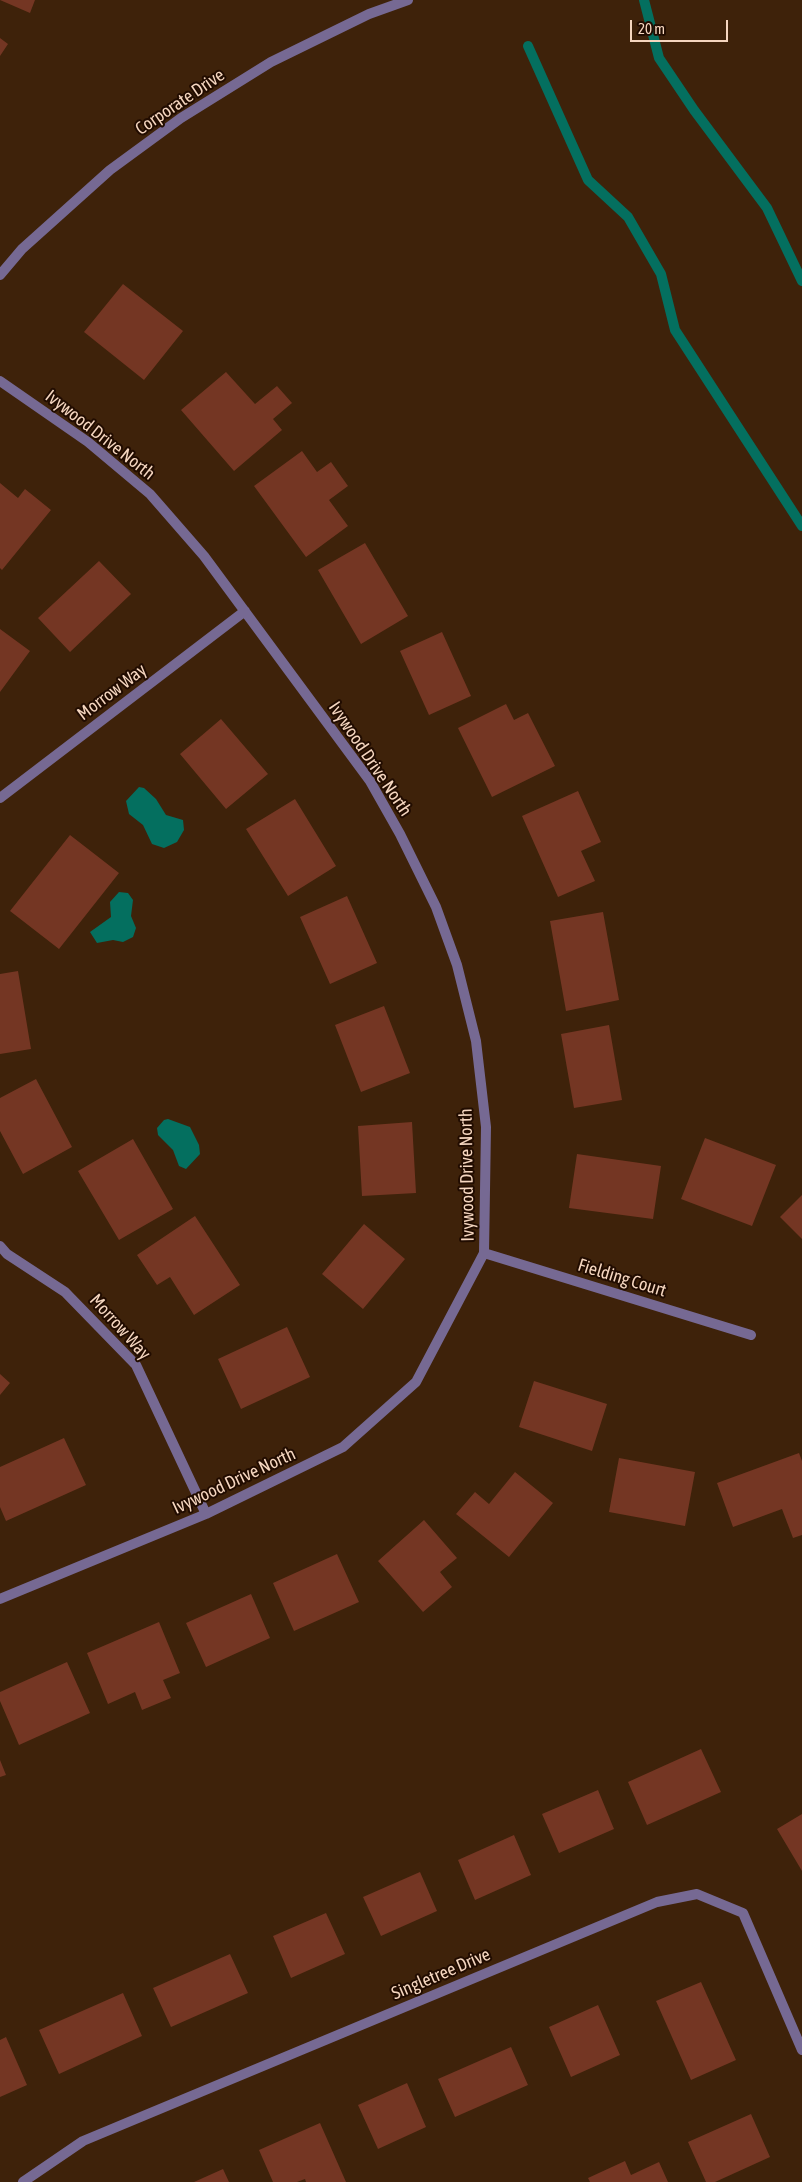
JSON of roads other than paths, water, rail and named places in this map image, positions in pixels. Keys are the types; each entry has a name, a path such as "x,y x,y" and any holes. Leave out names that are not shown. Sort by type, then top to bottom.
{"street":[{"name":"Corporate Drive","path":"0,275 22,249 110,170 181,118 271,62 369,14 408,0"},
{"name":"Ivywood Drive North","path":"0,381 88,442 150,494 204,556 370,782 400,834 436,907 457,966 476,1041 486,1126 484,1253 416,1382 344,1447 206,1514 0,1599"},
{"name":"Morrow Way","path":"0,798 244,611"},
{"name":"Morrow Way","path":"0,1246 7,1254 65,1292 136,1366 206,1514"},
{"name":"Fielding Court","path":"484,1253 751,1335"},
{"name":"Singletree Drive","path":"23,2182 82,2141 657,1902 697,1894 744,1913 802,2050"}],"water":[{"path":"139,787 144,788 156,799 166,815 183,820 184,830 177,842 164,848 152,844 143,825 129,814 126,801"},
{"path":"119,892 128,893 133,900 131,916 136,928 133,937 123,942 113,940 97,943 90,932 111,917 110,902"},
{"path":"168,1119 190,1127 199,1145 200,1154 186,1169 179,1166 173,1150 158,1135 157,1128 164,1120"}],"waterway":[{"path":"644,0 659,58 694,110 767,208 802,281"},
{"path":"528,46 588,180 628,217 661,274 675,330 802,526"}]}
